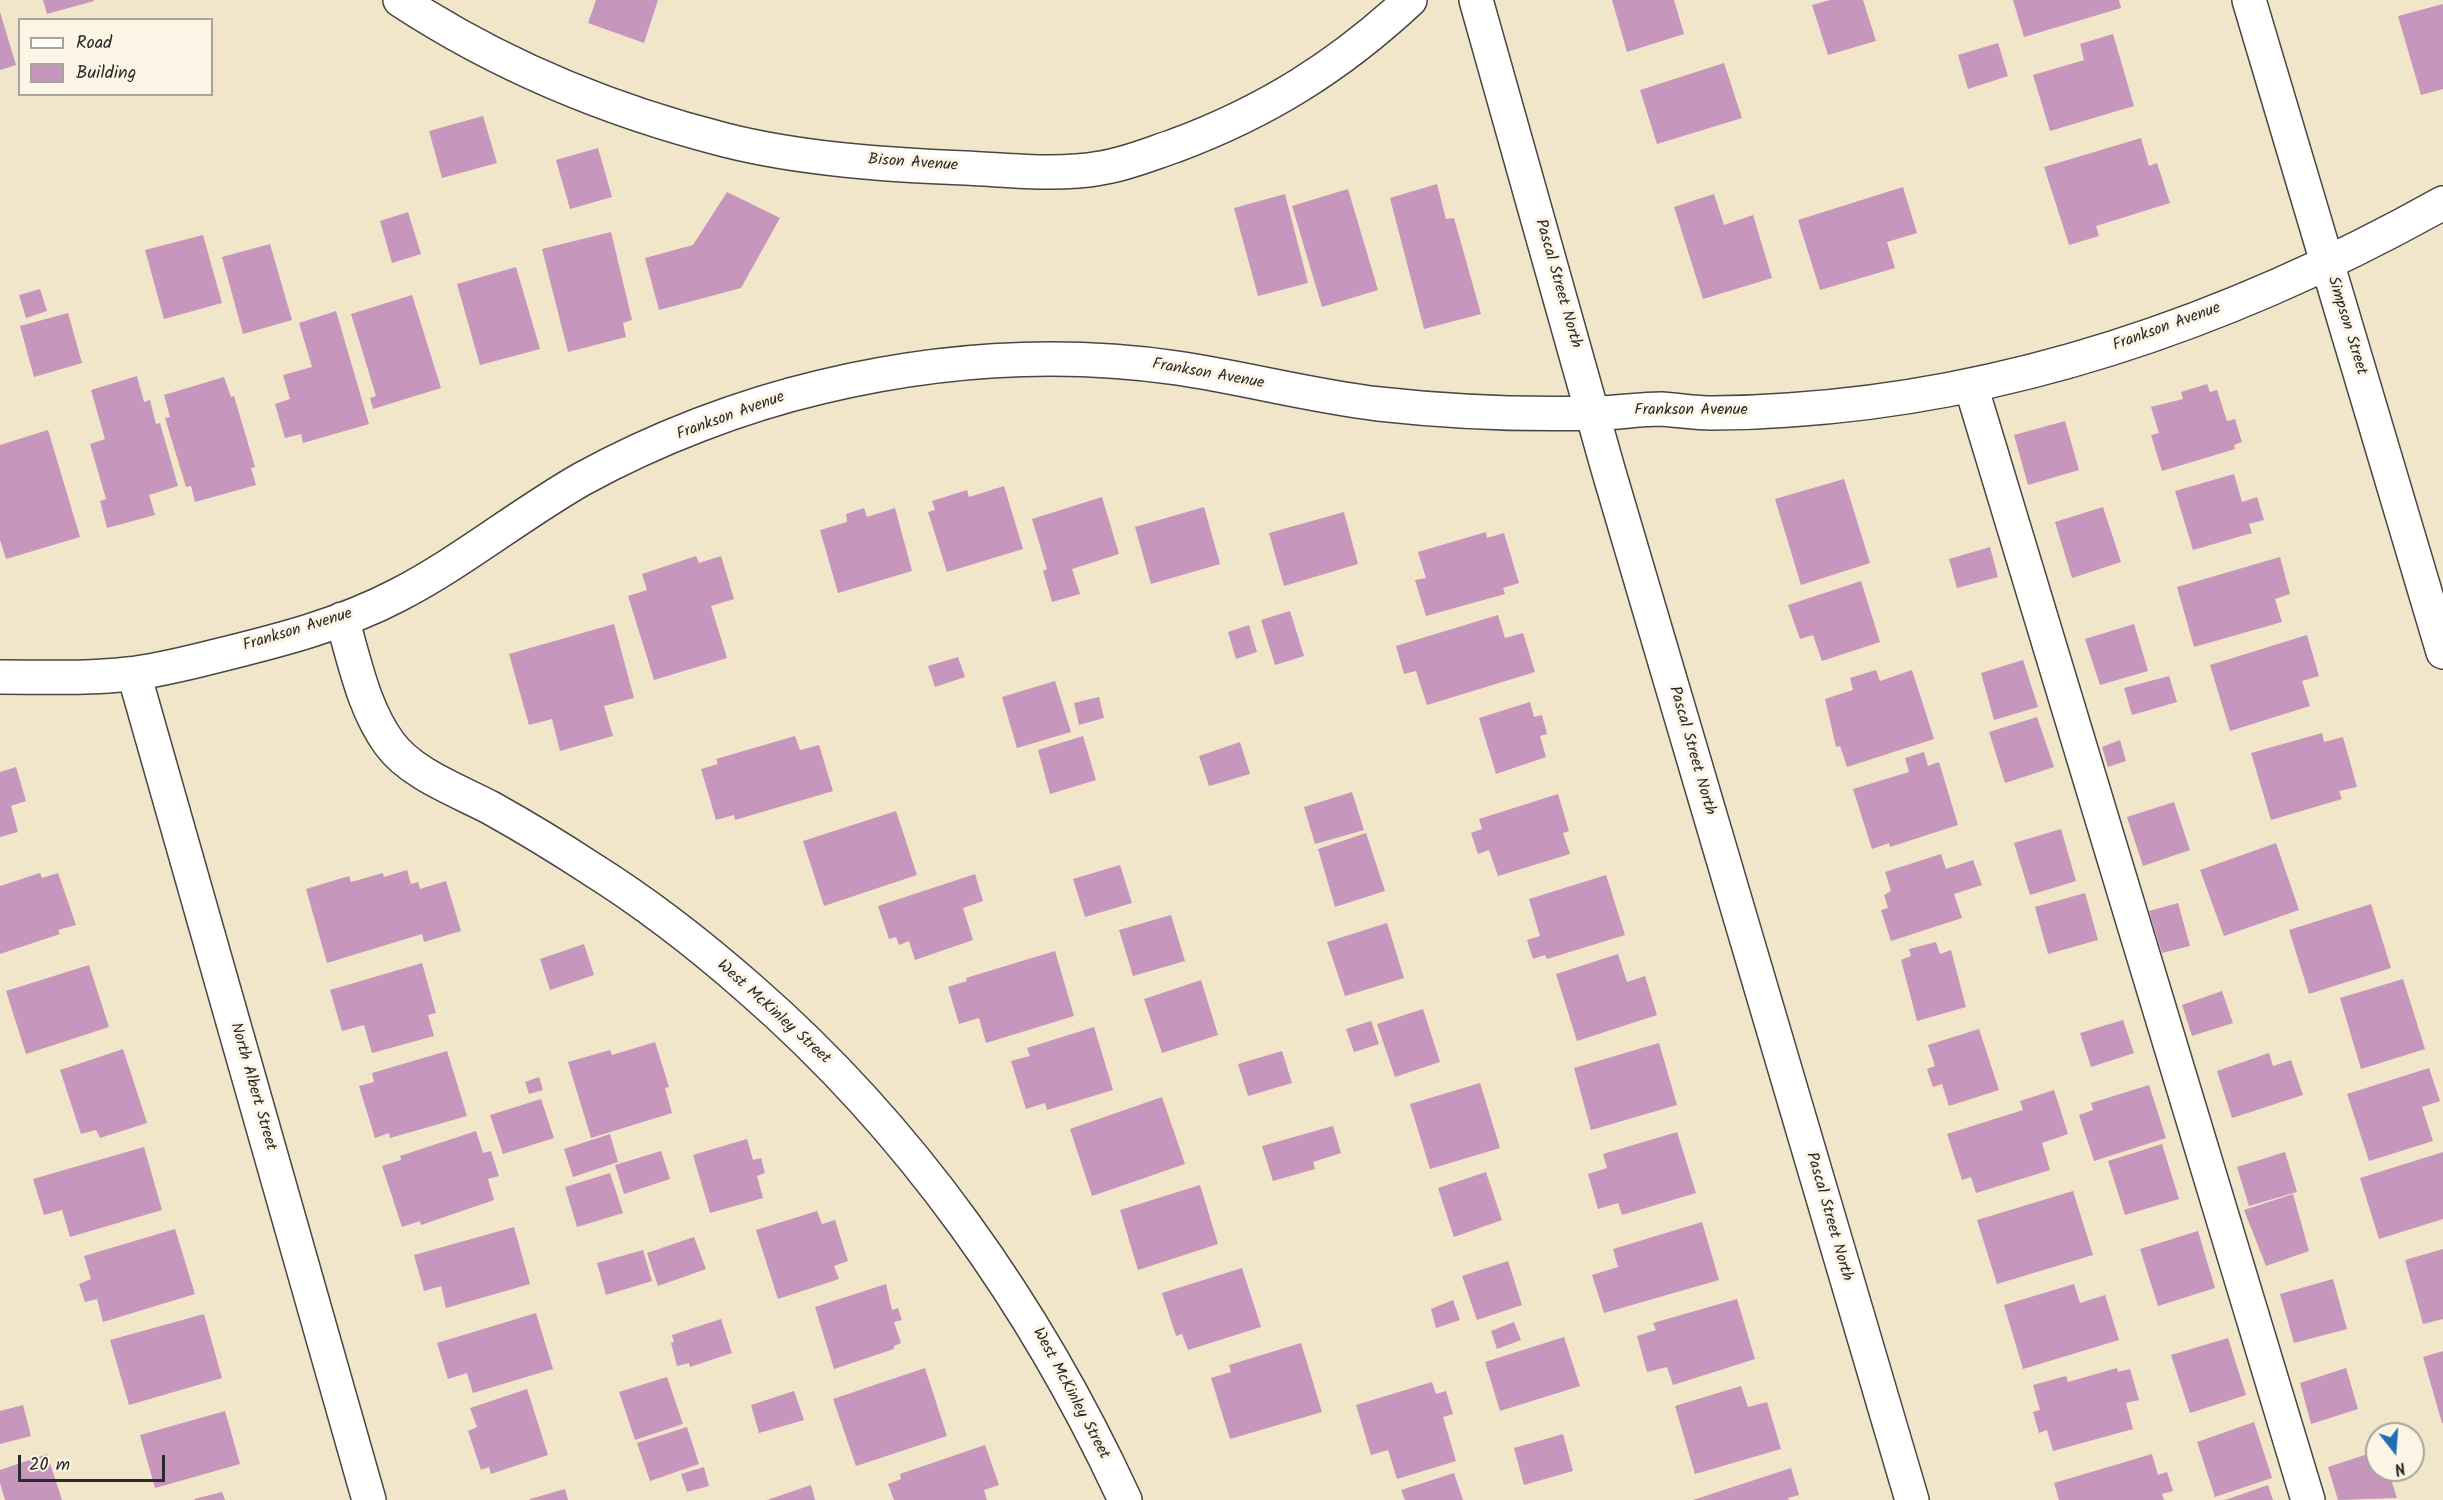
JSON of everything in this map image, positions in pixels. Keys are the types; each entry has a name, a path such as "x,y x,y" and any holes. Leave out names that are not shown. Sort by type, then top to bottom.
{"street":[{"name":"Bison Avenue","path":"400,0 445,30 539,76 639,116 728,141 836,158 923,166 1055,172 1100,168 1131,161 1243,118 1291,93 1338,60 1410,0"},
{"name":"Pascal Street North","path":"1476,0 1608,469 1912,1500"},
{"name":"Simpson Street","path":"2249,0 2443,652"},
{"name":"Frankson Avenue","path":"0,676 76,678 134,674 278,640 342,619 396,597 585,478 650,447 726,415 816,388 903,370 998,360 1083,358 1179,368 1326,397 1451,410 1594,413 1660,410 1710,413 1790,410 1890,400 1971,386 2060,365 2181,326 2327,262 2443,203"},
{"path":"1971,386 2308,1500"},
{"name":"West McKinley Street","path":"342,619 369,709 391,746 426,775 494,810 593,869 677,929 751,989 864,1097 950,1203 1025,1310 1093,1431 1125,1500"},
{"name":"North Albert Street","path":"134,674 369,1500"}],"building":[{"path":"43,0 94,0 94,1 47,14"},
{"path":"596,0 658,0 644,43 588,23"},
{"path":"1612,0 1674,0 1684,34 1627,52"},
{"path":"1830,0 1863,0 1876,41 1828,55 1812,5"},
{"path":"2013,0 2119,0 2121,8 2024,37"},
{"path":"2443,4 2443,89 2421,95 2398,16"},
{"path":"0,12 16,65 0,70"},
{"path":"2113,34 2134,106 2050,131 2033,75 2084,60 2080,44"},
{"path":"1998,43 2008,76 1968,89 1958,55"},
{"path":"1724,63 1742,118 1657,144 1640,90"},
{"path":"483,116 497,163 442,178 429,131"},
{"path":"2141,138 2149,166 2157,163 2170,203 2096,226 2099,236 2069,245 2044,167"},
{"path":"598,148 612,197 570,209 556,160"},
{"path":"1437,184 1446,219 1454,218 1481,314 1424,329 1390,198"},
{"path":"1903,187 1917,233 1887,242 1895,268 1820,290 1798,220"},
{"path":"1348,189 1378,290 1322,307 1292,206"},
{"path":"727,192 780,218 741,288 659,310 645,258 693,245"},
{"path":"1285,194 1308,283 1258,296 1234,208"},
{"path":"1714,194 1724,225 1753,215 1772,278 1703,299 1674,207"},
{"path":"408,212 421,254 392,263 380,221"},
{"path":"611,232 632,320 623,323 626,337 568,352 542,249"},
{"path":"203,235 222,303 164,319 145,250"},
{"path":"270,244 292,320 243,334 222,257"},
{"path":"516,267 540,349 480,365 457,284"},
{"path":"40,289 47,311 26,318 19,295"},
{"path":"412,295 441,388 373,409 370,398 376,396 351,314"},
{"path":"336,311 369,424 303,443 301,434 285,438 275,404 290,399 283,375 312,367 299,323"},
{"path":"68,313 82,363 34,377 20,326"},
{"path":"137,376 144,402 150,400 156,424 160,423 178,486 149,495 155,515 107,528 100,501 106,499 90,444 105,439 91,390"},
{"path":"224,377 231,397 234,396 255,467 251,468 256,485 195,502 191,486 186,487 165,418 170,417 164,395"},
{"path":"2207,384 2210,392 2217,390 2227,421 2235,419 2242,442 2234,445 2235,449 2162,471 2151,435 2159,433 2151,407 2183,399 2181,392"},
{"path":"2065,421 2079,470 2028,485 2014,435"},
{"path":"48,430 80,537 6,559 0,540 0,445"},
{"path":"2234,474 2242,502 2257,497 2264,520 2249,524 2252,533 2193,550 2175,491"},
{"path":"1844,479 1870,563 1801,585 1775,499"},
{"path":"1004,486 1023,549 947,572 928,512 935,510 932,501 967,490 969,497"},
{"path":"1102,497 1119,554 1072,569 1080,594 1052,602 1043,571 1047,569 1032,519"},
{"path":"1204,507 1220,564 1151,584 1135,527"},
{"path":"2103,507 2121,562 2072,578 2055,522"},
{"path":"864,508 867,517 895,508 912,571 838,593 820,530 847,522 846,514"},
{"path":"1344,512 1358,564 1284,586 1269,533"},
{"path":"1486,532 1487,538 1504,533 1519,583 1503,588 1505,594 1426,616 1415,580 1426,578 1418,552"},
{"path":"1990,547 1998,577 1957,588 1949,559"},
{"path":"696,556 699,563 721,556 734,599 711,606 727,658 654,680 628,596 647,590 642,574"},
{"path":"2280,557 2290,594 2275,599 2282,622 2194,647 2177,587"},
{"path":"1861,581 1880,642 1822,661 1813,635 1800,639 1788,605"},
{"path":"1290,611 1304,656 1275,665 1261,620"},
{"path":"1498,615 1505,638 1523,633 1535,672 1427,705 1416,671 1404,674 1396,646"},
{"path":"614,624 634,698 604,706 613,736 560,751 552,719 529,725 509,654"},
{"path":"2134,624 2148,671 2100,685 2085,639"},
{"path":"1249,625 1257,652 1236,659 1228,632"},
{"path":"2307,635 2319,676 2302,681 2310,706 2230,731 2210,665"},
{"path":"958,657 965,677 935,687 928,666"},
{"path":"2023,660 2038,707 1994,720 1981,673"},
{"path":"1876,670 1880,681 1912,670 1934,739 1847,767 1840,746 1836,747 1825,699 1853,690 1850,678"},
{"path":"2169,676 2177,702 2132,715 2124,688"},
{"path":"1055,681 1071,732 1017,748 1002,697"},
{"path":"1099,697 1104,718 1079,725 1074,703"},
{"path":"1530,702 1534,717 1542,715 1547,734 1540,736 1546,757 1496,774 1479,718"},
{"path":"2037,717 2054,767 2005,783 1989,732"},
{"path":"2322,733 2324,742 2343,737 2357,787 2339,791 2342,799 2271,820 2251,753"},
{"path":"795,736 800,750 819,745 833,791 735,820 734,815 716,820 701,769 718,764 716,759"},
{"path":"1083,736 1096,780 1050,794 1038,750"},
{"path":"2120,740 2126,761 2108,767 2102,747"},
{"path":"1240,742 1250,774 1209,786 1199,756"},
{"path":"1924,752 1928,766 1939,762 1958,825 1890,847 1889,843 1872,849 1853,789 1909,772 1905,758"},
{"path":"16,767 26,801 11,806 18,832 0,837 0,772"},
{"path":"1352,792 1364,830 1315,844 1304,807"},
{"path":"1558,794 1569,831 1563,833 1570,854 1498,876 1489,850 1478,854 1471,833 1482,829 1479,819"},
{"path":"2174,802 2190,850 2143,866 2127,817"},
{"path":"896,811 917,875 824,906 803,841"},
{"path":"2061,829 2076,881 2030,895 2014,843"},
{"path":"1366,833 1385,891 1335,907 1318,849"},
{"path":"2276,843 2299,910 2224,936 2200,870"},
{"path":"1941,854 1946,869 1973,860 1982,885 1954,894 1962,918 1891,941 1881,910 1888,908 1884,895 1891,891 1885,872"},
{"path":"1120,865 1132,903 1085,917 1073,879"},
{"path":"407,870 411,884 418,882 420,889 446,881 461,931 424,942 422,934 327,963 306,889 349,876 351,882 383,873 384,877"},
{"path":"40,873 42,878 58,873 76,925 58,930 60,934 0,954 0,886"},
{"path":"975,874 983,901 963,908 973,940 915,960 909,941 899,945 896,937 889,939 878,906"},
{"path":"1606,875 1625,935 1547,959 1545,955 1533,959 1527,940 1540,936 1529,899"},
{"path":"2085,893 2098,940 2048,954 2035,907"},
{"path":"2178,903 2190,946 2162,953 2149,911"},
{"path":"2371,904 2391,968 2309,994 2289,930"},
{"path":"1171,915 1185,961 1133,976 1119,930"},
{"path":"1387,923 1404,978 1345,996 1327,942"},
{"path":"1936,942 1940,954 1951,950 1966,1007 1917,1021 1901,960 1911,956 1909,949"},
{"path":"584,944 594,975 550,990 540,959"},
{"path":"1055,951 1074,1016 986,1043 979,1018 959,1024 948,987 967,981 966,978"},
{"path":"1618,954 1627,982 1645,976 1657,1015 1577,1041 1556,974"},
{"path":"422,963 436,1013 428,1015 434,1036 372,1053 364,1025 342,1031 330,990"},
{"path":"89,965 109,1027 26,1054 6,991"},
{"path":"2403,979 2425,1049 2361,1069 2340,998"},
{"path":"1201,980 1218,1035 1162,1053 1144,999"},
{"path":"2222,991 2233,1023 2192,1036 2182,1005"},
{"path":"1423,1009 1440,1062 1395,1077 1377,1024"},
{"path":"2123,1020 2134,1053 2091,1067 2080,1033"},
{"path":"1371,1021 1379,1044 1354,1052 1346,1029"},
{"path":"1094,1027 1113,1090 1047,1110 1045,1103 1026,1109 1011,1061 1030,1056 1027,1048"},
{"path":"1979,1029 1999,1090 1949,1106 1942,1084 1933,1087 1927,1069 1935,1066 1928,1045"},
{"path":"655,1042 669,1087 665,1088 672,1113 591,1138 568,1062 610,1050 612,1055"},
{"path":"1659,1043 1677,1105 1591,1130 1574,1068"},
{"path":"123,1049 147,1123 100,1138 96,1130 81,1134 60,1070"},
{"path":"447,1051 467,1116 390,1138 389,1133 375,1138 359,1086 374,1082 372,1073"},
{"path":"1282,1051 1292,1083 1248,1096 1238,1064"},
{"path":"2269,1053 2273,1066 2291,1060 2303,1095 2232,1118 2217,1071"},
{"path":"2429,1068 2440,1101 2422,1107 2433,1141 2369,1161 2347,1094"},
{"path":"539,1077 543,1090 529,1094 525,1082"},
{"path":"1480,1083 1500,1148 1430,1169 1410,1104"},
{"path":"2149,1085 2166,1138 2094,1161 2079,1115 2093,1110 2091,1103"},
{"path":"2054,1090 2068,1134 2042,1143 2050,1170 1976,1193 1971,1177 1962,1180 1947,1134 2023,1110 2020,1101"},
{"path":"1162,1097 1185,1164 1092,1196 1070,1129"},
{"path":"541,1099 554,1138 503,1154 490,1115"},
{"path":"1333,1126 1341,1153 1313,1162 1315,1169 1273,1181 1262,1146"},
{"path":"476,1131 483,1153 491,1151 499,1176 488,1179 494,1200 421,1225 420,1221 402,1227 382,1166 401,1160 400,1156"},
{"path":"1677,1132 1696,1193 1622,1215 1618,1203 1598,1209 1588,1174 1607,1168 1603,1154"},
{"path":"610,1134 618,1162 573,1177 564,1149"},
{"path":"747,1139 753,1160 761,1158 765,1173 757,1176 763,1198 710,1213 693,1155"},
{"path":"2162,1144 2179,1199 2125,1215 2108,1161"},
{"path":"144,1147 162,1210 70,1237 62,1210 44,1215 33,1179"},
{"path":"661,1151 670,1179 624,1194 615,1165"},
{"path":"2285,1152 2297,1192 2249,1206 2237,1167"},
{"path":"2443,1152 2443,1219 2379,1239 2360,1178"},
{"path":"1486,1172 1502,1220 1454,1237 1438,1188"},
{"path":"610,1173 623,1213 577,1227 565,1187"},
{"path":"1200,1185 1218,1244 1138,1270 1120,1210"},
{"path":"2073,1191 2093,1255 1997,1284 1977,1220"},
{"path":"2293,1194 2309,1251 2266,1266 2244,1210"},
{"path":"817,1211 822,1224 835,1220 848,1261 834,1266 839,1279 778,1299 756,1230"},
{"path":"1702,1222 1719,1280 1604,1313 1592,1275 1618,1267 1613,1249"},
{"path":"514,1227 530,1284 446,1308 441,1286 424,1291 414,1255"},
{"path":"175,1229 195,1294 103,1322 97,1299 85,1302 79,1284 91,1279 84,1256"},
{"path":"2198,1231 2215,1288 2158,1306 2140,1249"},
{"path":"694,1237 706,1269 658,1286 647,1253"},
{"path":"2443,1249 2443,1319 2423,1324 2405,1260"},
{"path":"643,1250 652,1281 606,1295 597,1263"},
{"path":"1508,1261 1522,1305 1477,1320 1462,1276"},
{"path":"1242,1268 1261,1327 1188,1350 1182,1334 1176,1336 1162,1293"},
{"path":"2333,1279 2347,1329 2294,1343 2280,1294"},
{"path":"886,1284 892,1310 898,1308 902,1320 894,1322 901,1343 894,1346 894,1349 834,1369 815,1307"},
{"path":"2074,1284 2080,1303 2105,1295 2119,1340 2023,1369 2004,1305"},
{"path":"1737,1299 1755,1359 1673,1385 1667,1367 1647,1372 1637,1336 1656,1330 1653,1323"},
{"path":"1453,1300 1460,1320 1436,1328 1431,1309"},
{"path":"536,1313 553,1369 473,1393 467,1373 448,1379 437,1343"},
{"path":"204,1314 222,1378 129,1405 110,1340"},
{"path":"721,1319 732,1353 690,1367 689,1363 677,1366 671,1343 674,1342 672,1335"},
{"path":"1514,1322 1521,1340 1497,1349 1491,1331"},
{"path":"1564,1337 1580,1386 1500,1411 1485,1362"},
{"path":"2228,1338 2246,1395 2190,1413 2171,1355"},
{"path":"1301,1343 1322,1412 1230,1439 1211,1378 1231,1372 1229,1365"},
{"path":"2443,1351 2443,1423 2442,1423 2423,1357"},
{"path":"925,1368 947,1436 856,1466 833,1399"},
{"path":"2117,1368 2118,1372 2130,1369 2139,1400 2126,1403 2133,1429 2053,1451 2047,1430 2039,1433 2033,1412 2040,1410 2033,1385 2066,1376 2068,1382"},
{"path":"2346,1368 2358,1409 2311,1424 2300,1383"},
{"path":"667,1377 683,1424 635,1440 619,1392"},
{"path":"1432,1382 1436,1394 1446,1391 1453,1414 1443,1417 1456,1461 1397,1479 1388,1450 1371,1455 1356,1405"},
{"path":"1741,1386 1748,1407 1767,1402 1781,1449 1695,1474 1675,1406"},
{"path":"527,1389 548,1455 491,1474 489,1467 481,1470 468,1431 477,1427 470,1408"},
{"path":"794,1391 804,1420 759,1433 751,1405"},
{"path":"23,1405 31,1436 0,1444 0,1411"},
{"path":"225,1411 240,1464 155,1488 140,1435"},
{"path":"2254,1422 2272,1478 2215,1497 2197,1442"},
{"path":"687,1427 699,1464 650,1481 637,1443"},
{"path":"1563,1434 1573,1471 1524,1485 1514,1448"},
{"path":"985,1445 999,1485 984,1490 987,1500 894,1500 888,1484 901,1479 900,1474"},
{"path":"47,1454 62,1500 5,1500 0,1483 0,1470"},
{"path":"2152,1454 2158,1475 2167,1472 2173,1491 2162,1494 2164,1500 2059,1500 2054,1483"},
{"path":"2365,1455 2365,1482 2392,1482 2397,1498 2338,1500 2328,1467"},
{"path":"704,1467 709,1486 687,1492 681,1474"},
{"path":"1791,1468 1799,1495 1788,1498 1789,1500 1693,1500"},
{"path":"1454,1473 1463,1500 1405,1500 1401,1490"},
{"path":"811,1485 815,1500 767,1500"},
{"path":"2268,1485 2273,1500 2225,1500"},
{"path":"565,1489 568,1500 530,1500 530,1499"},
{"path":"222,1492 225,1500 194,1499"}]}
